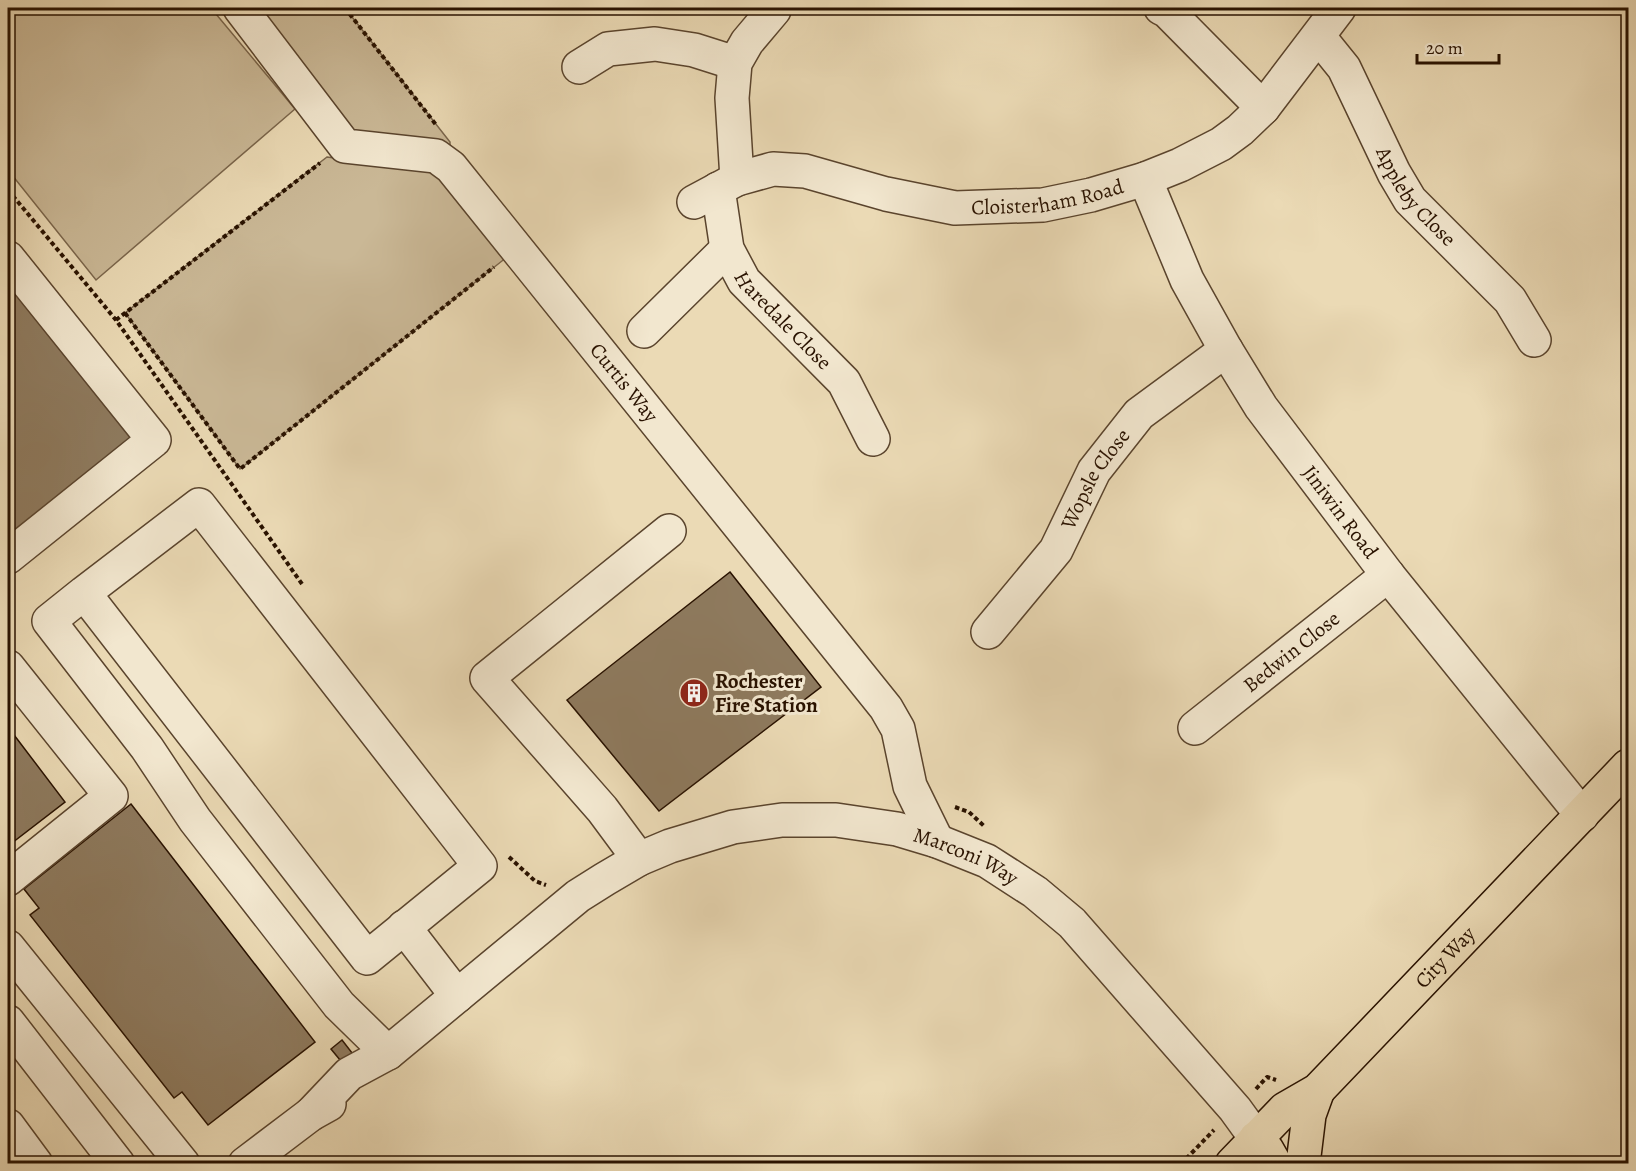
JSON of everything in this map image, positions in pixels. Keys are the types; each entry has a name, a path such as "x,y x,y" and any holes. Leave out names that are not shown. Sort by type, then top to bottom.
{"main road":[{"name":"City Way","path":"1232,1164 1265,1151 1285,1109 1318,1090 1629,766"},
{"path":"1303,1164 1309,1115 1318,1090"}],"street":[{"name":"Curtis Way","path":"240,8 345,146 436,156 451,167 886,708 898,729 910,786 937,840"},
{"path":"1161,8 1167,11 1263,108"},
{"name":"Cloisterham Road","path":"716,190 773,169 805,171 886,194 955,207 1043,205 1091,195 1145,179 1180,165 1221,144 1263,108 1340,8"},
{"path":"579,68 608,49 655,44 694,50 735,63 747,42 774,10"},
{"name":"Appleby Close","path":"1319,37 1344,68 1394,173 1410,200 1510,300 1534,340"},
{"name":"Haredale Close","path":"735,63 732,99 716,190 727,249 744,281 844,382 873,439"},
{"name":"Jiniwin Road","path":"1145,179 1187,280 1226,351 1261,407 1388,575 1582,815"},
{"path":"644,331 727,249"},
{"path":"8,258 154,440 8,557"},
{"name":"Wopsle Close","path":"988,632 1056,550 1094,471 1139,414 1226,351"},
{"path":"84,593 367,958 480,866 200,505 84,593 49,621 147,748 195,820 339,1005 388,1053"},
{"path":"639,859 602,809 487,678 669,531"},
{"name":"Bedwin Close","path":"1195,728 1388,575"},
{"path":"8,667 111,796 8,879"},
{"name":"Marconi Way","path":"245,1164 311,1114 349,1074 388,1053 578,896 639,859 669,846 733,827 782,820 836,820 897,829 937,840 987,861 1035,892 1072,923 1235,1109 1265,1151"},
{"path":"404,927 458,996"},
{"path":"8,947 183,1164"},
{"path":"8,1022 118,1164"},
{"path":"8,1126 36,1164"}],"path":[{"path":"345,8 443,133"},
{"path":"116,320 327,157"},
{"path":"8,190 116,320 305,588"},
{"path":"125,313 240,469 498,264"},
{"path":"506,853 535,881 578,896"},
{"path":"1181,1164 1218,1126"}],"shaded area":[{"path":"8,8 211,8 295,109 96,280 8,170"},
{"path":"250,8 345,8 450,142 450,149 356,138"},
{"path":"327,157 439,172 507,257 240,469 125,313"}],"building":[{"path":"8,271 139,442 8,540"},
{"name":"Rochester Fire Station","path":"730,572 821,687 659,811 567,700"},
{"path":"8,727 65,802 8,846"},
{"path":"131,804 315,1042 208,1125 182,1092 174,1098 30,915 39,908 24,889"},
{"path":"342,1040 356,1058 345,1066 331,1049"}],"place":[{"name":"Rochester Fire Station","path":"694,693"}]}
